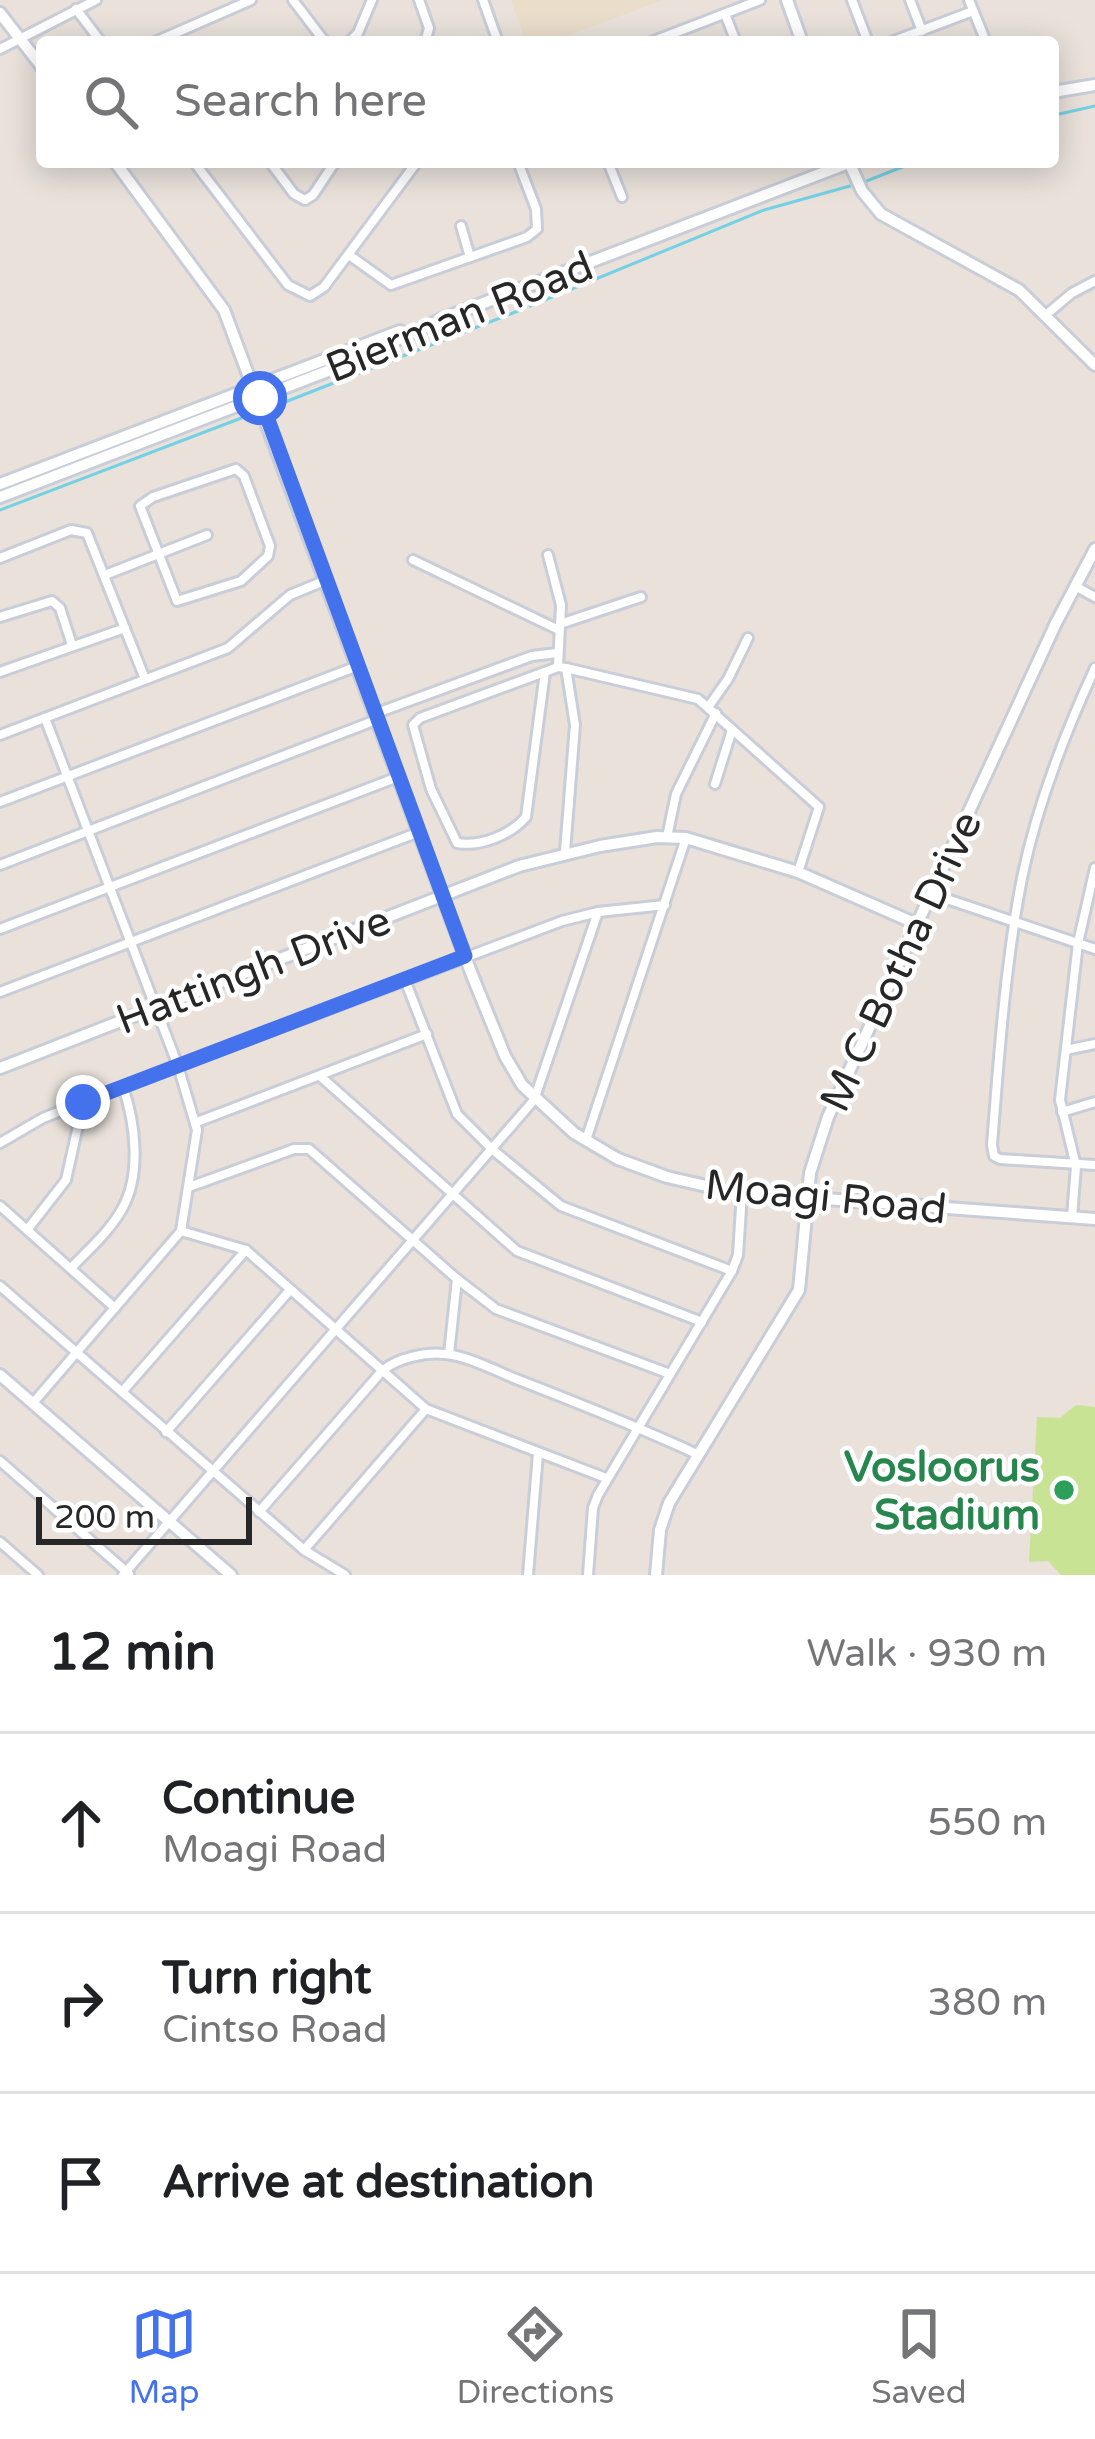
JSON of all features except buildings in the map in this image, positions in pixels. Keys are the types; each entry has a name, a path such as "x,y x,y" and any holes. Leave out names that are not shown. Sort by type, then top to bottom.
{"street":[{"path":"0,49 96,0"},
{"path":"178,36 251,0"},
{"path":"293,0 320,36"},
{"path":"355,36 372,0"},
{"path":"419,0 429,28 427,36"},
{"path":"483,0 496,36"},
{"path":"667,36 760,0"},
{"path":"787,0 800,36"},
{"path":"852,0 866,36"},
{"path":"910,0 922,31"},
{"path":"908,36 971,5 984,36"},
{"path":"76,9 96,36"},
{"path":"0,13 36,60"},
{"path":"725,14 734,36"},
{"path":"1059,89 1095,83"},
{"name":"Moagi Road","path":"120,168 214,293 248,369 465,956 505,1056 534,1100 586,1142 667,1177 742,1192 1095,1219"},
{"path":"199,168 296,291 310,296 349,255 413,168"},
{"path":"274,168 294,194 305,200 331,168"},
{"path":"349,255 391,285 527,237 536,229 536,209 520,168"},
{"path":"610,168 622,197"},
{"name":"Bierman Road","path":"0,484 257,392 832,168"},
{"path":"851,168 880,214 1019,290 1095,365"},
{"path":"460,226 470,257"},
{"path":"1047,314 1072,292 1095,281"},
{"path":"236,407 269,424 280,383 248,369"},
{"name":"Bierman Road","path":"0,496 236,407 257,392"},
{"path":"240,470 270,546 264,560 241,581 181,602 171,591 157,555 142,503 212,475 240,470"},
{"path":"0,558 80,529 90,536 145,679"},
{"path":"105,575 207,535"},
{"name":"M C Botha Drive","path":"656,1575 665,1512 799,1290 813,1159 828,1118 1095,549"},
{"path":"548,555 561,605 557,653 575,725 566,852"},
{"path":"413,560 560,627 641,597"},
{"path":"0,735 228,648 290,595 325,581"},
{"path":"1074,586 1095,597"},
{"path":"0,617 52,601 60,608 72,645"},
{"path":"0,672 125,628"},
{"path":"667,837 676,794 748,638"},
{"path":"0,865 532,656 557,653"},
{"path":"0,802 356,667"},
{"path":"545,672 526,817 495,838 457,843 431,789 413,725 420,718 545,672 562,668 681,694 712,710 818,807 798,872"},
{"path":"1095,668 1053,767 1022,875 993,1153 1000,1159 1095,1165"},
{"path":"33,1403 181,1231 197,1122 44,718"},
{"path":"715,784 732,730"},
{"path":"0,928 398,777"},
{"path":"0,992 419,832"},
{"path":"586,1142 686,838"},
{"name":"Hattingh Drive","path":"0,1068 566,852 686,838 798,872 919,925"},
{"path":"1072,1218 1076,1166 1062,1112 1066,1049 1078,944 1095,868"},
{"path":"932,894 1095,949"},
{"path":"0,1143 43,1118 465,956 598,912 665,905"},
{"path":"0,1461 126,1574 534,1100 598,912"},
{"path":"404,979 458,1114 493,1150 561,1206 732,1271"},
{"path":"197,1122 427,1034"},
{"path":"1066,1049 1095,1044"},
{"path":"320,1076 525,1256 702,1322"},
{"path":"71,1268 126,1202 135,1132 123,1087"},
{"path":"27,1230 66,1180 83,1102"},
{"path":"1062,1112 1095,1102"},
{"path":"189,1187 305,1148 457,1279 500,1310 670,1374"},
{"path":"588,1575 593,1508 606,1478 732,1271 738,1255 742,1192"},
{"path":"0,1206 115,1308"},
{"path":"181,1231 246,1250 426,1409 606,1478"},
{"path":"122,1392 246,1250"},
{"path":"449,1354 457,1279"},
{"path":"0,1286 304,1550 345,1575"},
{"path":"166,1432 290,1290"},
{"path":"260,1512 382,1371 400,1360 449,1354 639,1427 700,1456"},
{"path":"0,1375 231,1575"},
{"path":"304,1550 426,1409"},
{"path":"528,1575 538,1453"},
{"path":"0,1542 38,1575"}],"shaded area":[{"path":"511,0 663,0 566,36 524,36"}],"green space":[{"name":"Vosloorus Stadium","path":"1076,1405 1095,1407 1095,1575 1061,1575 1048,1561 1029,1562 1037,1417 1060,1418"}],"waterway":[{"path":"1059,114 1095,106"},
{"path":"864,182 900,168"},
{"path":"530,306 764,210 850,186"},
{"path":"280,404 523,309"},
{"path":"0,510 244,417"}],"place":[{"name":"Vosloorus Stadium","path":"1064,1490"}],"route":[{"path":"83,1102 465,956 260,398"}]}
